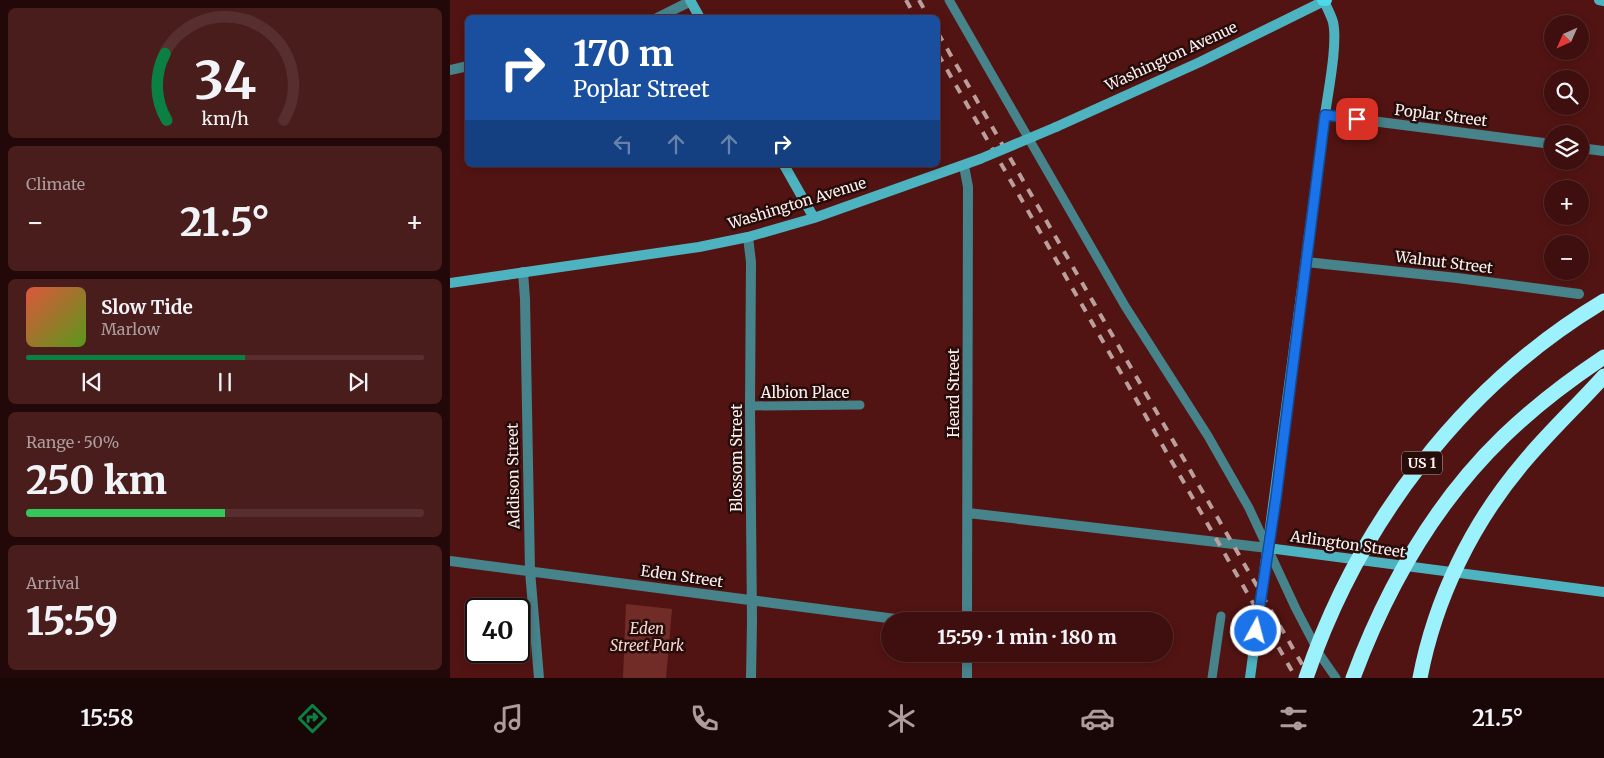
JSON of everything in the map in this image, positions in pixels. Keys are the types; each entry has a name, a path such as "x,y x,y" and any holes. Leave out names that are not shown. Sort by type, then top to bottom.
{"highway":[{"name":"US 1","path":"1306,678 1329,617 1354,566 1384,515 1417,468 1454,425 1503,376 1564,327 1604,301"},
{"name":"US 1","path":"1353,678 1392,587 1410,556 1454,493 1502,438 1558,390 1604,357"},
{"path":"1420,678 1430,636 1445,593 1462,555 1480,522 1523,462 1604,376"}],"street":[{"path":"1250,678 1325,115 1334,32 1333,22 1324,0"},
{"name":"Washington Avenue","path":"450,283 699,247 748,237 814,218 964,166 1056,127 1215,54 1324,0"},
{"path":"1599,0 1604,1"},
{"path":"663,15 691,1 698,15"},
{"path":"450,70 465,67"},
{"name":"Poplar Street","path":"1325,115 1544,143"},
{"path":"1589,149 1604,151"},
{"name":"Heard Street","path":"964,166 968,187 968,612"},
{"path":"785,167 814,218"},
{"name":"Blossom Street","path":"748,237 751,262 751,678"},
{"name":"Walnut Street","path":"1306,262 1457,278 1579,294"},
{"name":"Addison Street","path":"523,272 530,571 539,678"},
{"name":"Arlington Street","path":"968,513 1268,548 1604,592"},
{"name":"Eden Street","path":"450,561 881,617"},
{"path":"967,662 967,678"}],"lane":[{"path":"948,0 1135,322 1208,436 1249,508 1304,625 1320,655 1336,678"},
{"name":"Albion Place","path":"750,406 860,405"},
{"path":"1212,678 1221,616"}],"green space":[{"name":"Eden Street Park","path":"626,604 672,609 666,678 623,678"}],"railway":[{"path":"906,0 914,15"},
{"path":"919,0 927,15"},
{"path":"940,36 1310,678"},
{"path":"940,57 1296,678"}],"route":[{"path":"1256,631 1276,498 1325,115 1357,119"}]}
